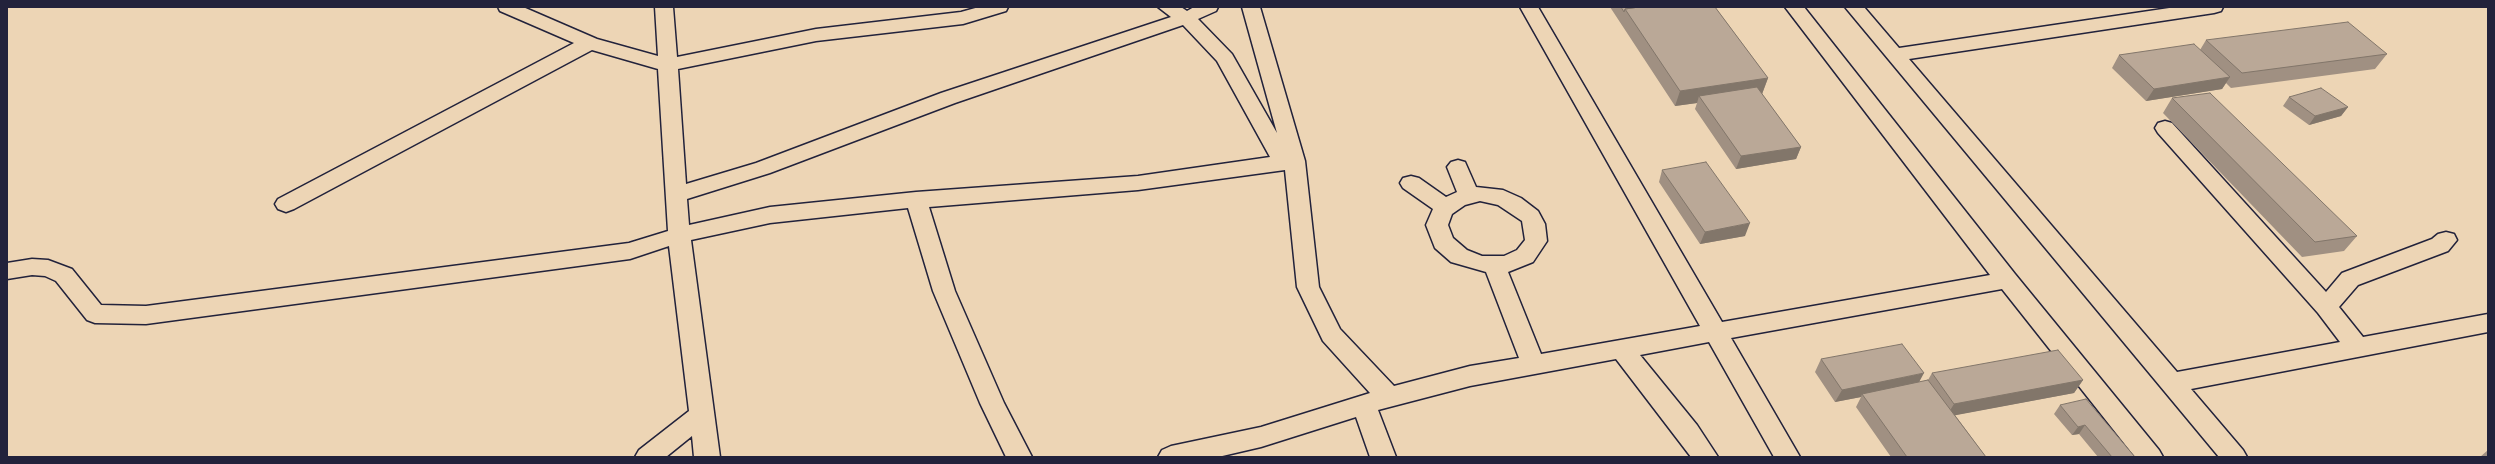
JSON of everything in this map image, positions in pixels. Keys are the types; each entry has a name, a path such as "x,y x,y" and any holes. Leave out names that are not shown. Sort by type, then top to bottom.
{"street":[{"path":"507,7 590,43 668,65 816,35 963,18 999,7"},
{"path":"664,7 679,236 707,457"},
{"path":"1167,7 1186,18 1225,58 1289,161"},
{"path":"676,195 763,168 948,98 1186,18 1209,7"},
{"path":"1251,7 1289,161 1308,287 1331,335 1389,397"},
{"path":"1529,7 1787,457"},
{"path":"1794,7 2007,280 2150,457"},
{"path":"1854,7 2234,457"},
{"path":"1895,55 2214,7"},
{"path":"286,204 590,43"},
{"path":"2165,128 2326,307 2358,348"},
{"path":"7,271 32,267 48,268 64,275 95,314 114,316 146,315 630,252 679,236 770,215 916,200 1138,183 1289,161"},
{"path":"1458,168 1469,196"},
{"path":"1411,183 1446,207"},
{"path":"1492,195 1513,202 1522,209 1534,224 1536,241 1525,256 1506,264 1494,265 1470,261 1450,250 1443,242 1437,225 1439,217 1446,207 1458,199 1469,196 1492,195"},
{"path":"916,200 944,291 992,403 1019,457"},
{"path":"2326,307 2350,280 2440,246 2446,240"},
{"path":"1494,265 1534,365"},
{"path":"1171,457 1260,437 1389,397 1470,376 2007,280"},
{"path":"2172,383 2488,323"},
{"path":"1622,349 1688,432 1705,457"},
{"path":"1364,405 1383,457"},
{"path":"648,457 701,415"}],"building":[{"path":"1621,7 1639,7 1625,9 1624,12"},
{"path":"1639,7 1715,7 1768,78 1680,91 1625,9"},
{"path":"2348,22 2387,54 2242,73 2206,40"},
{"path":"2194,44 2230,77 2154,89 2119,55"},
{"path":"1757,87 1801,147 1741,156 1699,96"},
{"path":"2321,88 2348,107 2315,116 2289,97"},
{"path":"2210,93 2357,236 2315,242 2172,98"},
{"path":"1706,162 1750,223 1705,232 1662,170"},
{"path":"1902,344 1924,373 1842,390 1821,359"},
{"path":"2058,350 2083,380 1954,404 1932,373"},
{"path":"1928,380 1986,457 1907,457 1862,394"},
{"path":"2086,399 2135,457 2112,457 2085,425 2078,427 2060,405"}]}
